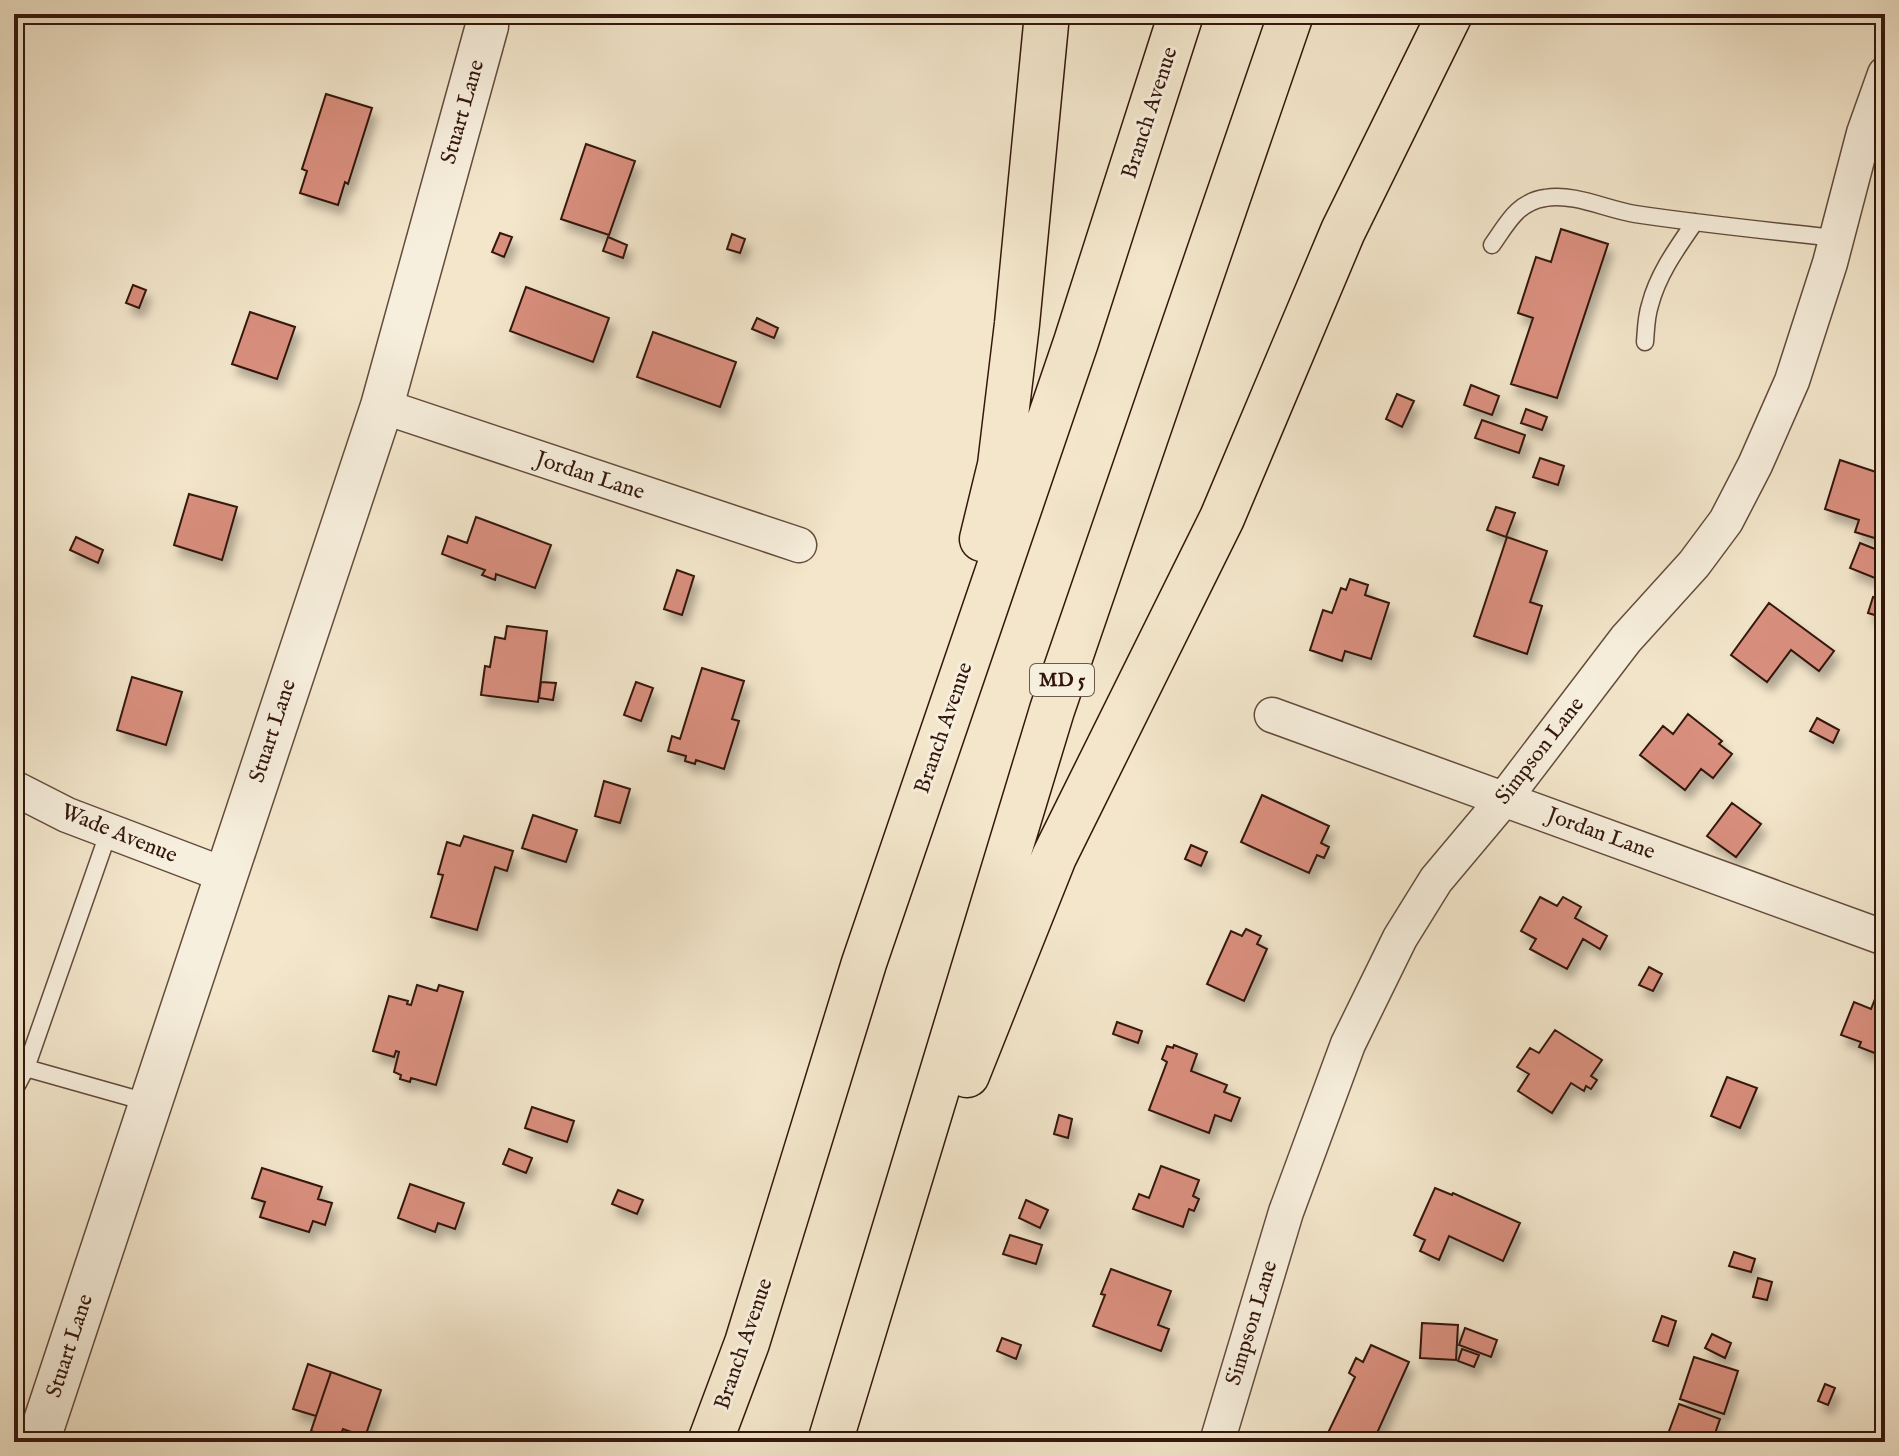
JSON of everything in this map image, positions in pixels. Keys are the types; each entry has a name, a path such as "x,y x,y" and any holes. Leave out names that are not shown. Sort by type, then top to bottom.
{"highway":[{"path":"914,816 1000,465 1047,14"},
{"name":"Branch Avenue","path":"710,1442 747,1343 864,963 1076,342 1181,14"},
{"name":"MD 5","path":"830,1442 1052,710 1291,14"},
{"path":"857,1353 1054,857 1222,518 1343,231 1450,14"}],"street":[{"name":"Stuart Lane","path":"38,1442 382,406 487,26 487,14"},
{"name":"Simpson Lane","path":"1217,1442 1286,1212 1348,1044 1400,938 1436,880 1504,799 1626,639 1694,564 1726,521 1792,381 1864,133 1885,74"},
{"name":"Jordan Lane","path":"382,406 799,545"},
{"name":"Jordan Lane","path":"1272,715 1885,938"},
{"name":"Wade Avenue","path":"14,788 67,815 225,875"}],"lane":[{"path":"1492,245 1517,209 1542,198 1564,197 1631,213 1836,238"},
{"path":"1645,342 1649,308 1656,285 1695,222"},
{"path":"14,1091 20,1065 109,831"},
{"path":"20,1065 151,1103"}],"building":[{"path":"326,94 372,108 348,184 345,182 338,205 300,193 307,171 302,169"},
{"path":"586,144 635,161 609,235 561,219"},
{"path":"1561,229 1608,244 1557,398 1511,384 1533,318 1518,313 1536,257 1551,262"},
{"path":"500,233 512,237 504,257 492,252"},
{"path":"732,234 745,239 740,253 727,249"},
{"path":"608,237 627,245 623,258 603,251"},
{"path":"133,285 146,290 139,308 126,303"},
{"path":"526,287 609,318 593,362 510,331"},
{"path":"250,312 295,327 277,379 232,364"},
{"path":"757,318 778,328 774,338 752,329"},
{"path":"653,332 736,362 720,407 637,377"},
{"path":"1471,385 1499,396 1492,415 1464,405"},
{"path":"1397,394 1414,401 1402,427 1386,419"},
{"path":"1526,409 1547,417 1542,430 1521,423"},
{"path":"1482,420 1525,435 1519,453 1475,438"},
{"path":"1540,458 1564,466 1558,485 1533,477"},
{"path":"1840,460 1885,475 1885,526 1881,540 1855,532 1859,520 1825,509"},
{"path":"189,494 237,507 222,560 174,545"},
{"path":"1496,507 1515,513 1506,537 1487,530"},
{"path":"476,517 551,545 535,588 496,574 495,580 482,575 485,570 442,554 448,536 467,543"},
{"path":"76,537 103,550 98,563 70,550"},
{"path":"1507,537 1547,551 1530,602 1542,606 1527,654 1474,636"},
{"path":"1860,543 1885,553 1885,582 1850,568"},
{"path":"677,570 694,576 682,615 664,609"},
{"path":"1350,579 1368,585 1365,595 1389,603 1371,659 1345,651 1342,661 1310,650 1323,610 1332,613 1341,588 1346,590"},
{"path":"1873,597 1883,600 1878,616 1868,613"},
{"path":"1769,603 1834,651 1819,671 1791,650 1767,682 1731,655"},
{"path":"507,626 547,631 538,702 481,695 485,666 490,667 495,637 505,639"},
{"path":"702,668 744,681 732,719 739,721 724,769 696,760 695,764 685,761 686,756 668,751 672,736 680,739"},
{"path":"132,677 182,692 166,745 117,730"},
{"path":"541,682 556,683 553,700 539,698"},
{"path":"636,682 653,688 641,721 624,715"},
{"path":"1688,714 1722,741 1719,744 1732,754 1713,778 1701,769 1685,790 1640,755 1663,726 1673,734"},
{"path":"1817,718 1839,730 1833,743 1810,731"},
{"path":"604,781 630,789 620,823 595,816"},
{"path":"1262,795 1329,826 1321,843 1329,847 1324,858 1317,855 1309,873 1241,842"},
{"path":"1732,803 1761,824 1736,857 1707,836"},
{"path":"533,815 577,830 566,862 522,848"},
{"path":"464,836 513,851 507,871 495,867 477,930 431,917 443,875 438,874 447,842 460,846"},
{"path":"1191,845 1207,852 1201,866 1185,859"},
{"path":"1540,897 1557,906 1563,897 1581,907 1575,918 1607,936 1600,949 1583,939 1567,969 1530,949 1536,939 1521,931"},
{"path":"1246,929 1261,936 1257,944 1267,949 1244,1001 1207,984 1231,931 1242,936"},
{"path":"1649,967 1662,974 1653,991 1639,985"},
{"path":"417,985 437,991 439,985 463,992 436,1085 411,1078 410,1082 400,1079 401,1075 394,1072 399,1052 396,1051 394,1057 373,1051 389,996 408,1001 407,1004 411,1005"},
{"path":"1875,999 1885,1003 1885,1057 1859,1047 1861,1042 1841,1035 1854,1002 1871,1009"},
{"path":"1117,1022 1142,1031 1138,1043 1113,1034"},
{"path":"1555,1030 1602,1060 1591,1076 1597,1080 1591,1089 1586,1086 1584,1091 1571,1083 1552,1113 1518,1091 1529,1074 1517,1067 1530,1048 1539,1053"},
{"path":"1174,1045 1197,1054 1191,1071 1227,1085 1224,1092 1240,1098 1231,1121 1215,1115 1209,1133 1149,1110 1167,1062 1162,1059 1167,1046 1173,1048"},
{"path":"1727,1077 1757,1088 1740,1128 1711,1116"},
{"path":"532,1107 574,1121 567,1142 525,1128"},
{"path":"1059,1115 1072,1119 1068,1138 1054,1134"},
{"path":"509,1149 532,1158 526,1173 503,1164"},
{"path":"1161,1166 1199,1180 1193,1196 1199,1199 1194,1211 1189,1209 1183,1227 1133,1209 1139,1194 1149,1198"},
{"path":"262,1168 322,1187 318,1199 332,1203 325,1225 313,1221 309,1232 260,1217 265,1202 252,1198"},
{"path":"410,1184 464,1203 455,1229 438,1223 435,1232 398,1218"},
{"path":"1435,1188 1520,1223 1503,1261 1449,1236 1439,1260 1420,1251 1425,1240 1414,1235"},
{"path":"618,1190 643,1200 637,1214 612,1204"},
{"path":"1026,1200 1048,1210 1040,1228 1019,1218"},
{"path":"1010,1235 1042,1245 1036,1264 1003,1254"},
{"path":"1734,1252 1755,1259 1751,1272 1729,1266"},
{"path":"1111,1269 1171,1291 1158,1325 1169,1329 1161,1351 1093,1326"},
{"path":"1758,1278 1772,1282 1767,1300 1753,1297"},
{"path":"1662,1316 1676,1321 1668,1346 1653,1341"},
{"path":"1422,1323 1458,1325 1456,1360 1420,1358"},
{"path":"1465,1328 1497,1340 1491,1357 1459,1345"},
{"path":"1712,1334 1731,1343 1725,1358 1705,1348"},
{"path":"1002,1338 1021,1345 1016,1359 997,1351"},
{"path":"1371,1345 1409,1362 1373,1442 1331,1442 1325,1439 1355,1377 1349,1373 1356,1358 1363,1362"},
{"path":"1462,1349 1479,1355 1474,1367 1458,1361"},
{"path":"1694,1357 1738,1371 1724,1414 1680,1399"},
{"path":"308,1364 331,1372 316,1416 293,1409"},
{"path":"331,1372 381,1390 365,1437 343,1429 338,1441 311,1431"},
{"path":"1825,1384 1835,1388 1828,1405 1818,1401"},
{"path":"1679,1404 1720,1419 1712,1442 1665,1442"}]}
